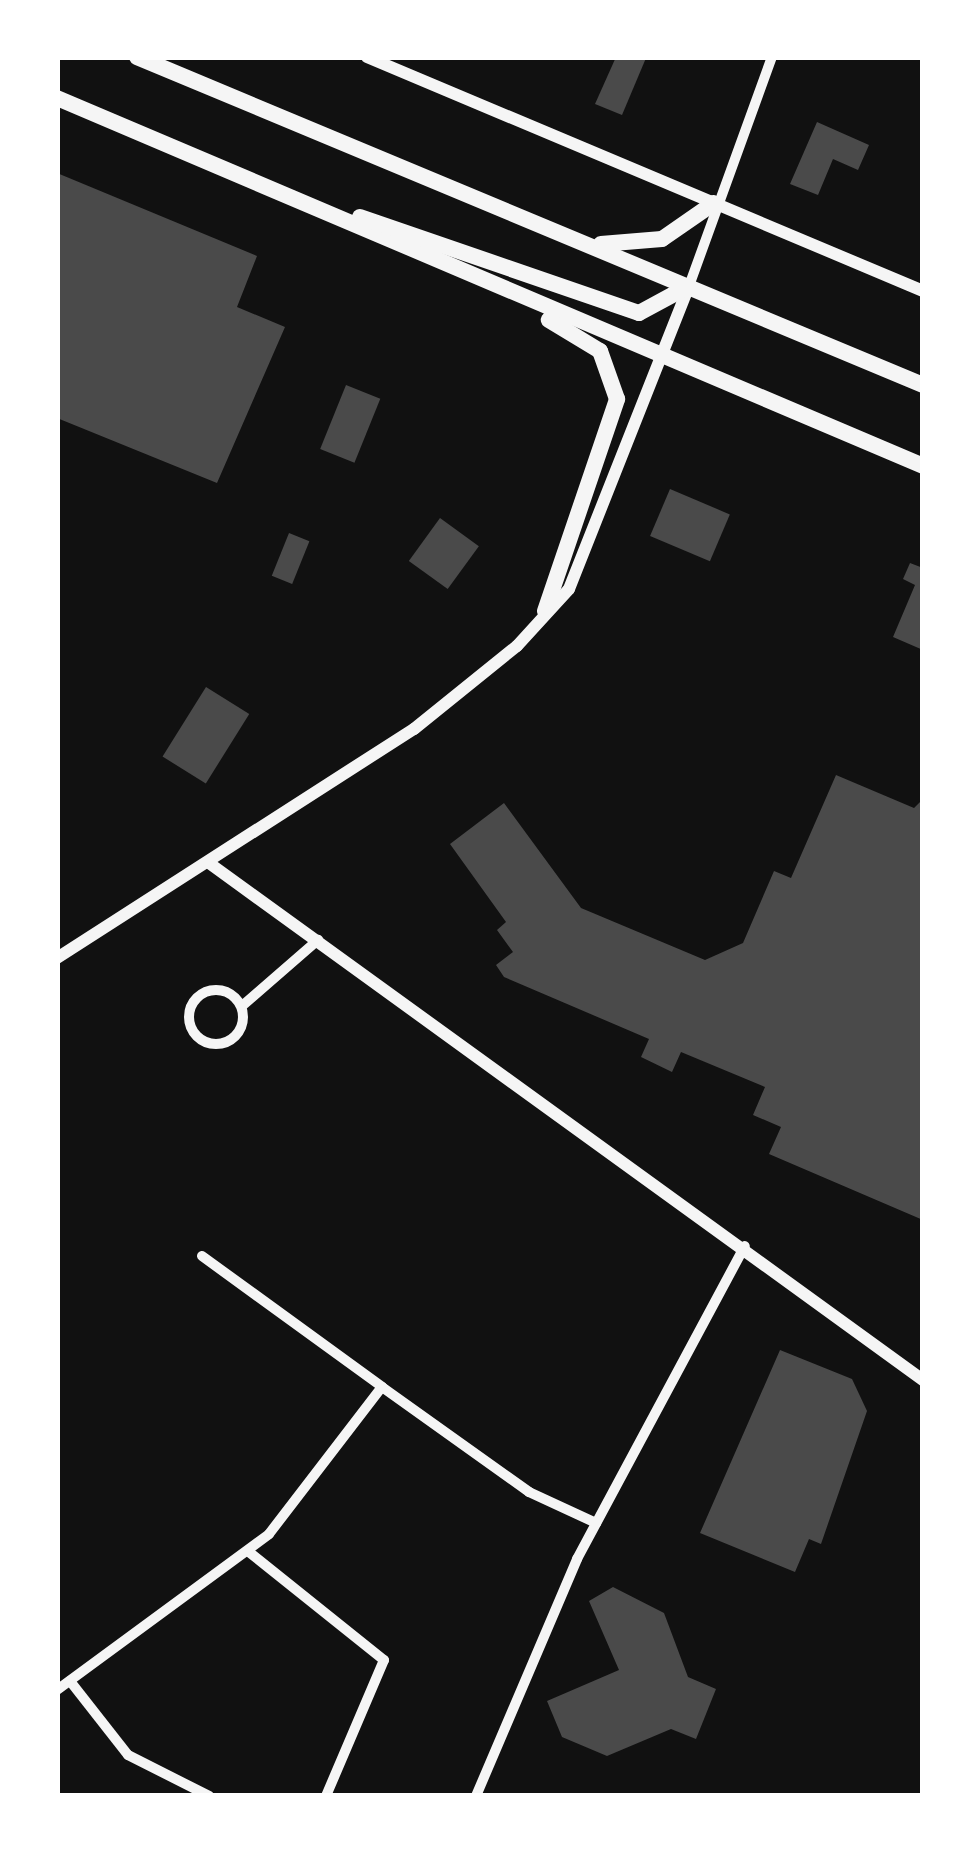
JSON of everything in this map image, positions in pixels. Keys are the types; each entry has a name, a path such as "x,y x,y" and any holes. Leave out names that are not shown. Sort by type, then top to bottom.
{"highway":[{"path":"137,57 923,386"},
{"path":"57,98 923,466"},
{"path":"219,168 639,313 689,286"},
{"path":"585,243 641,246 714,203"},
{"path":"420,254 582,337 616,379 545,611"}],"street":[{"path":"367,57 923,291"},
{"path":"57,958 476,686 569,589 662,358 714,203 772,57"},
{"path":"209,863 745,1246 923,1380"},
{"path":"242,1006 220,990 201,994 191,1028 228,1042 242,1006 318,940"},
{"path":"476,1796 596,1523 745,1246"},
{"path":"202,1256 530,1492 596,1523"},
{"path":"57,1690 249,1552 382,1387"},
{"path":"249,1552 384,1660 326,1796"},
{"path":"70,1681 128,1755 209,1796"}],"building":[{"path":"616,57 646,58 622,115 595,104"},
{"path":"817,122 869,145 858,170 833,159 818,195 790,184"},
{"path":"57,173 257,256 237,307 285,327 217,483 57,418"},
{"path":"346,385 380,399 354,463 320,449"},
{"path":"670,489 730,514 710,561 650,536"},
{"path":"440,518 479,546 448,589 409,561"},
{"path":"289,533 309,541 292,584 272,576"},
{"path":"910,563 923,568 923,650 893,637 915,585 903,579"},
{"path":"206,687 249,714 206,784 163,757"},
{"path":"836,775 914,808 923,799 923,1220 769,1154 781,1127 753,1115 765,1087 681,1052 672,1072 641,1057 649,1039 504,977 496,965 513,952 497,930 506,922 450,844 504,803 581,908 705,960 743,943 774,871 791,878"},
{"path":"780,1350 852,1379 867,1411 821,1544 809,1539 795,1572 700,1533"},
{"path":"613,1587 664,1613 688,1677 716,1689 696,1739 671,1729 607,1756 562,1737 547,1701 619,1670 589,1601"}]}
